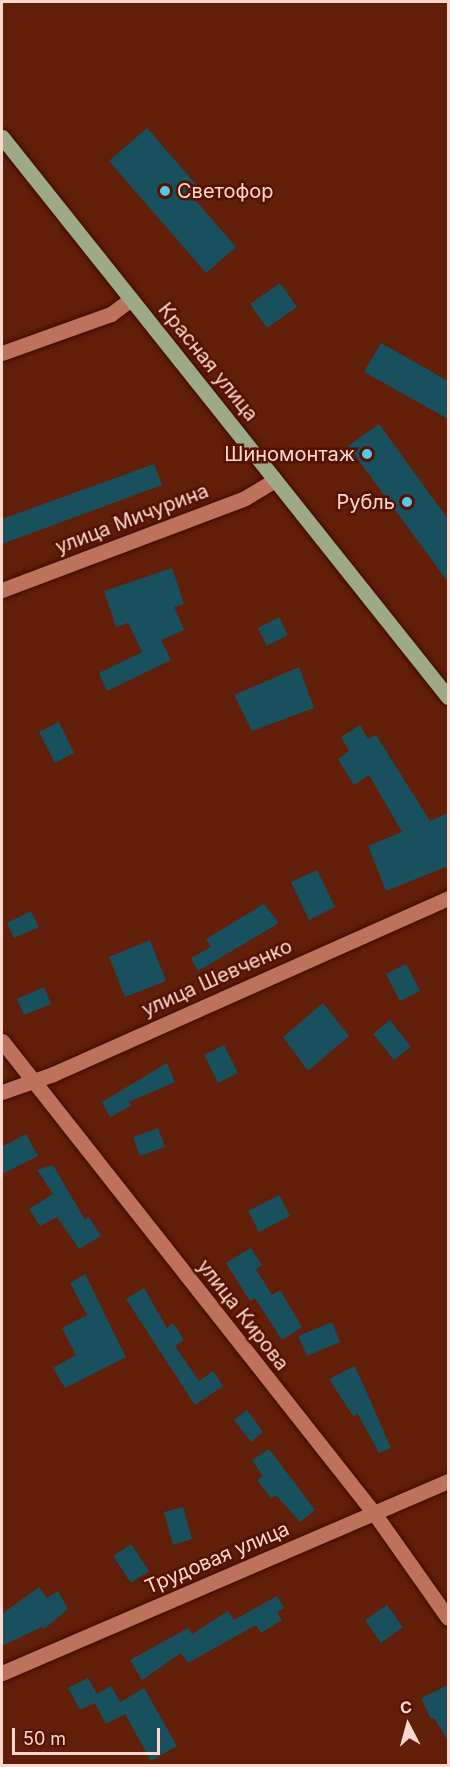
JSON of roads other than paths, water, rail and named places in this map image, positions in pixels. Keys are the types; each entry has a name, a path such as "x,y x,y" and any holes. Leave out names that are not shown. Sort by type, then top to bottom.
{"main road":[{"name":"Красная улица","path":"2,137 448,697"}],"street":[{"path":"2,352 111,314 131,299"},
{"name":"улица Мичурина","path":"2,590 245,498 275,480"},
{"name":"улица Шевченко","path":"2,1092 32,1081 448,898"},
{"name":"улица Кирова","path":"2,1041 374,1513 448,1618"},
{"name":"Трудовая улица","path":"2,1673 448,1481"}],"place":[{"name":"Светофор","path":"165,191"},
{"name":"Шиномонтаж","path":"367,454"},
{"name":"Рубль","path":"407,502"}]}
